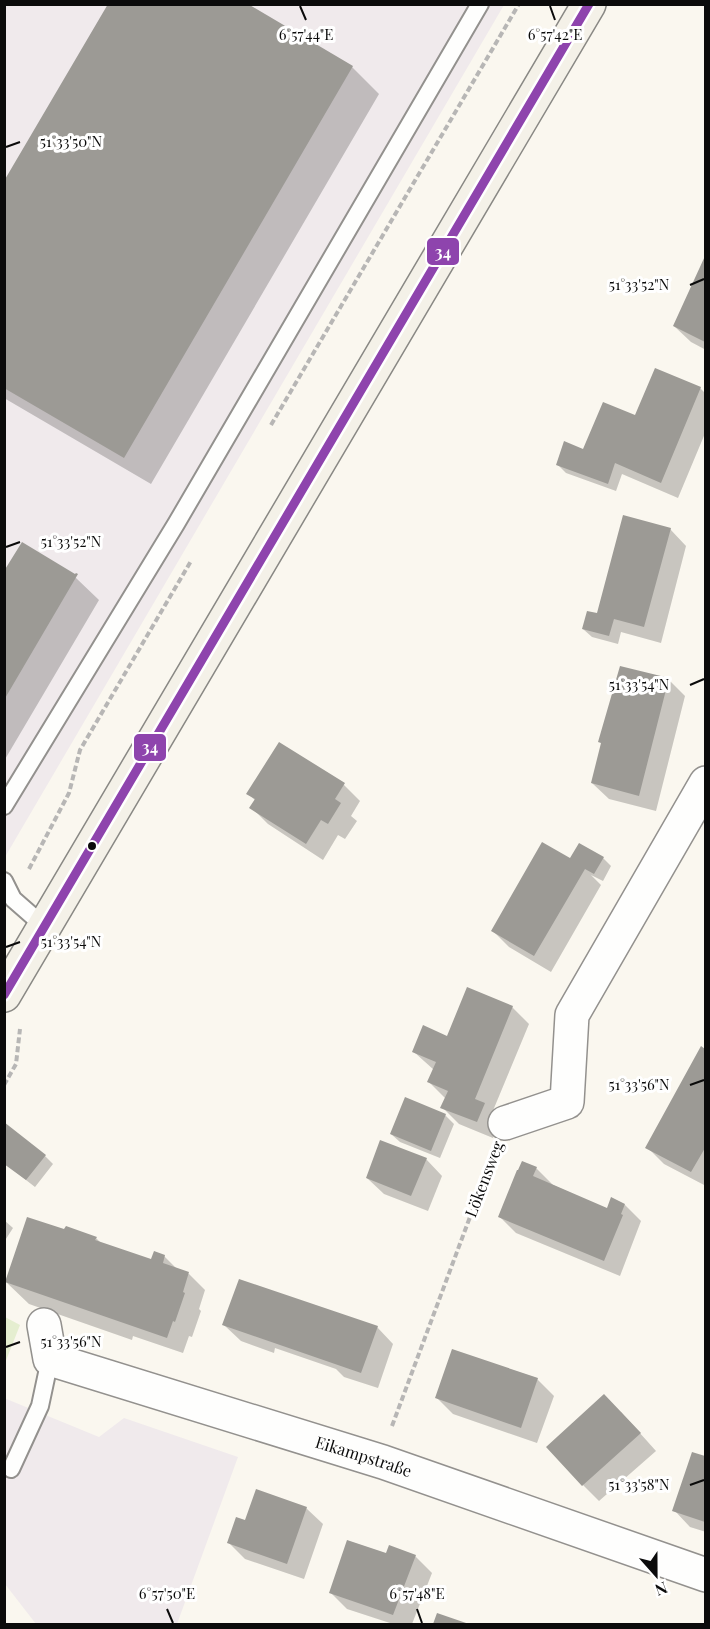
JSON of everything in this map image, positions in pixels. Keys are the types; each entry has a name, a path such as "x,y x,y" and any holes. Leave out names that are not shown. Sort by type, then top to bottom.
{"main road":[{"path":"4,995 589,4"}],"street":[{"name":"Lökensweg","path":"505,1123 567,1102 572,1015 705,783"},
{"path":"44,1325 50,1359"},
{"name":"Eikampstraße","path":"50,1359 382,1462 705,1575"}],"lane":[{"path":"4,806 176,524 480,4"},
{"path":"4,881 13,899 45,927"},
{"path":"11,1469 40,1406 50,1359"}],"path":[{"path":"266,434 519,4"},
{"path":"13,899 69,792 80,750 194,556"},
{"path":"4,1085 16,1064"},
{"name":"Lökensweg","path":"382,1462 394,1418 505,1123"}],"shaded area":[{"path":"5,5 504,5 5,857"},
{"path":"4,1398 99,1437 124,1418 238,1457 177,1624 36,1624 5,1584"}],"green space":[{"path":"5,1317 20,1325 5,1363"}],"building":[{"path":"108,4 248,4 353,66 124,458 4,388 4,181"},
{"path":"705,256 705,342 673,326"},
{"path":"655,368 701,387 661,483 615,463 608,484 556,465 564,441 583,449 603,402 635,415"},
{"path":"623,515 671,528 644,627 614,619 609,636 582,629 587,611 597,613"},
{"path":"22,542 78,574 4,700 4,571"},
{"path":"620,666 669,678 639,796 591,783 601,743 598,742"},
{"path":"279,742 345,783 335,799 341,803 328,824 321,820 306,844 249,808 255,799 246,794"},
{"path":"542,842 570,858 579,843 604,857 594,874 585,869 534,956 491,931"},
{"path":"467,987 513,1006 475,1099 485,1103 477,1122 440,1108 448,1091 427,1082 436,1062 412,1052 423,1025 447,1036"},
{"path":"701,1046 705,1049 705,1148 691,1172 645,1148"},
{"path":"405,1097 446,1114 431,1151 390,1134"},
{"path":"4,1122 46,1155 26,1180 4,1164"},
{"path":"380,1140 427,1158 411,1196 366,1178"},
{"path":"522,1161 537,1167 533,1176 607,1208 611,1197 625,1204 621,1214 623,1215 604,1261 498,1217"},
{"path":"27,1217 64,1229 66,1226 97,1237 95,1240 151,1259 154,1251 165,1255 163,1263 189,1272 183,1292 185,1293 167,1338 5,1282"},
{"path":"239,1279 378,1326 361,1373 222,1325"},
{"path":"452,1349 538,1378 521,1428 435,1398"},
{"path":"604,1394 641,1433 582,1486 546,1447"},
{"path":"692,1452 705,1456 705,1522 672,1511"},
{"path":"256,1489 307,1507 287,1564 227,1543 236,1517 245,1520"},
{"path":"347,1540 386,1553 389,1545 416,1555 393,1615 329,1593"},
{"path":"437,1613 469,1624 433,1624"}],"transit line":[{"name":"34","path":"4,995 589,4"}]}
